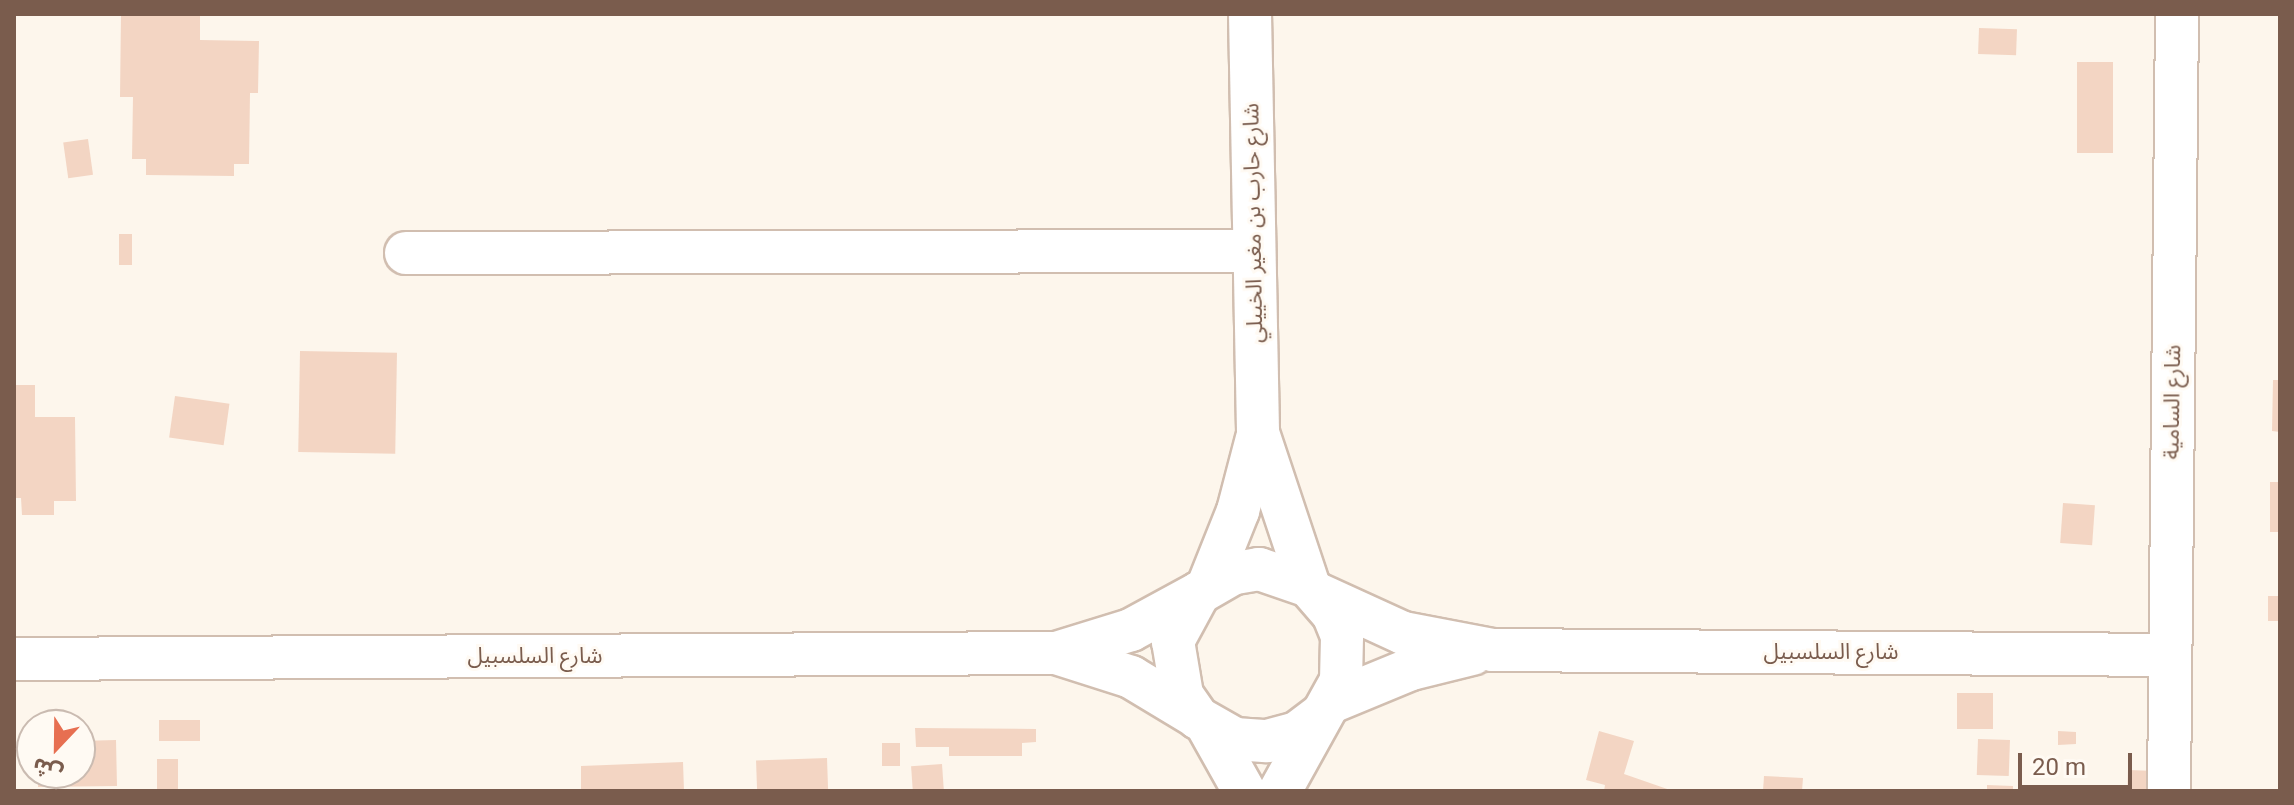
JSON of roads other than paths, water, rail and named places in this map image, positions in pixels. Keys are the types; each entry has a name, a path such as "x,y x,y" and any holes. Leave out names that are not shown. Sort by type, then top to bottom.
{"street":[{"name":"شارع حارب بن مغير الخييلي","path":"1204,589 1238,511 1258,433 1250,14"},
{"name":"شارع السامية","path":"2169,791 2177,14"},
{"path":"406,253 1253,251"},
{"name":"شارع حارب بن مغير الخييلي","path":"1258,433 1314,591"},
{"path":"1244,791 1203,721 1182,695 1173,641 1204,589 1259,569 1314,591 1342,636 1341,681 1280,791"},
{"name":"شارع السلسبيل","path":"14,659 1056,653 1131,630 1204,589"},
{"name":"شارع السلسبيل","path":"1314,591 1403,633 1493,650 2169,655"},
{"name":"شارع السلسبيل","path":"1326,708 1411,669 1493,650"},
{"name":"شارع السلسبيل","path":"1056,653 1131,677 1203,721"},
{"path":"1203,721 1235,739 1267,741 1297,733 1326,708"}]}
